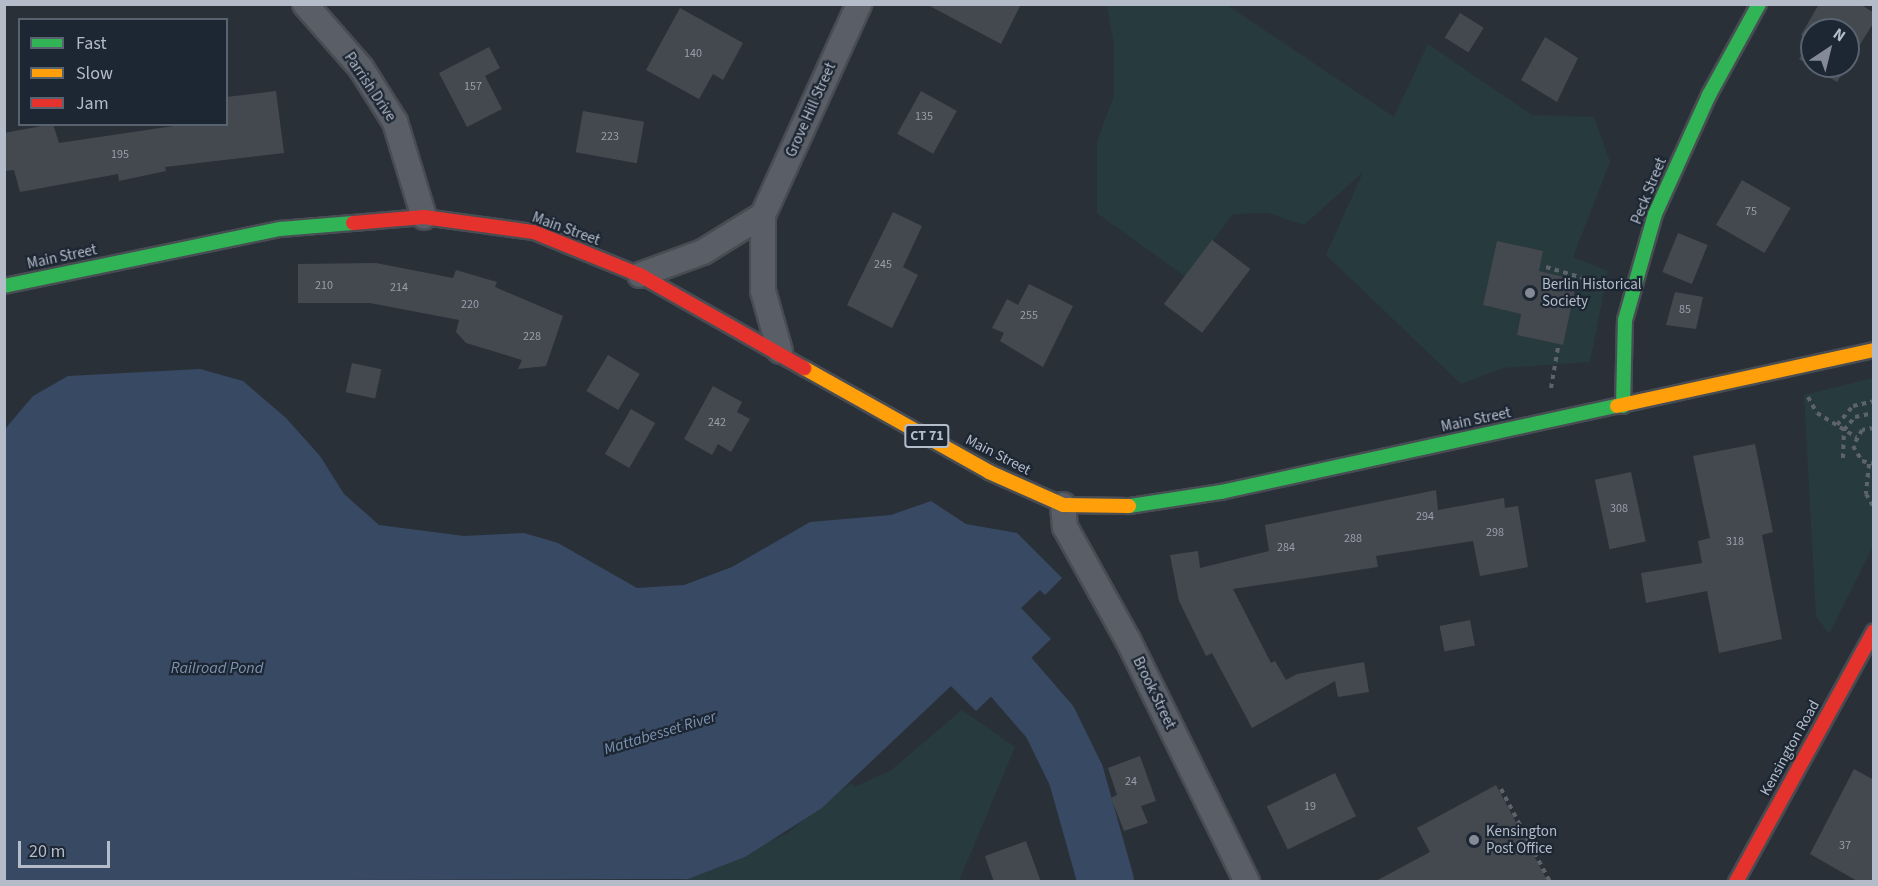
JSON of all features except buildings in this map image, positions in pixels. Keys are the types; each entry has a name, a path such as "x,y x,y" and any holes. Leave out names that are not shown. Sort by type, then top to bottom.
{"main road":[{"name":"Peck Street","path":"1623,406 1625,320 1654,214 1709,95 1759,4"},
{"name":"Main Street","path":"4,286 280,229 424,218 534,232 639,275 780,351 989,472 1063,505 1114,508 1221,492 1874,350"},
{"name":"Kensington Road","path":"1736,882 1874,631"}],"street":[{"name":"Parrish Drive","path":"305,4 361,68 395,122 424,218"},
{"name":"Grove Hill Street","path":"780,351 763,291 763,215 859,4"},
{"path":"639,275 703,252 763,215"},
{"name":"Brook Street","path":"1063,505 1065,527 1128,640 1247,882"}],"path":[{"path":"1546,267 1612,288"},
{"path":"1550,392 1558,347"},
{"path":"1807,390 1814,410 1856,437"},
{"path":"1837,425 1853,406 1874,401"},
{"path":"1843,458 1844,430 1855,417 1874,413"},
{"path":"1856,437 1874,428"},
{"path":"1856,437 1854,452 1871,464 1866,494 1874,508"},
{"path":"1501,789 1550,882"}],"green space":[{"path":"1107,5 1227,5 1394,117 1428,44 1532,115 1594,117 1610,162 1573,257 1608,271 1590,362 1503,368 1461,384 1326,255 1363,172 1304,225 1268,213 1233,214 1186,277 1097,213 1097,142 1114,95 1114,45","holes":["1497,241 1543,251 1539,271 1577,280 1563,345 1517,335 1521,314 1483,305"]},
{"path":"1873,378 1873,546 1829,634 1816,616 1804,395"},
{"path":"962,710 1015,747 959,881 676,882 786,834 851,783 854,787 890,771"}],"water":[{"name":"Railroad Pond","path":"200,369 243,381 286,418 320,456 344,494 379,525 464,536 524,533 558,543 637,588 684,585 732,567 810,522 891,515 931,501 966,524 1017,533 1062,578 1045,595 1040,590 1021,608 1051,639 976,711 951,686 822,808 745,857 688,879 5,881 5,429 33,396 68,376"}],"waterway":[{"name":"Mattabesset River","path":"949,636 992,655 1050,722 1076,775 1106,882"}],"traffic: fast":[{"path":"1623,406 1625,320 1655,214 1709,95 1759,4"},
{"path":"4,286 280,229 353,223"},
{"path":"1129,506 1221,492 1617,406"}],"traffic: slow":[{"path":"1617,406 1874,350"},
{"path":"804,368 989,472 1063,505 1129,506"}],"traffic: jam":[{"path":"353,223 424,217 534,232 640,275 804,368"},
{"path":"1736,882 1874,631"}],"place":[{"name":"Berlin Historical Society","path":"1530,293"},
{"name":"Kensington Post Office","path":"1474,840"}]}
